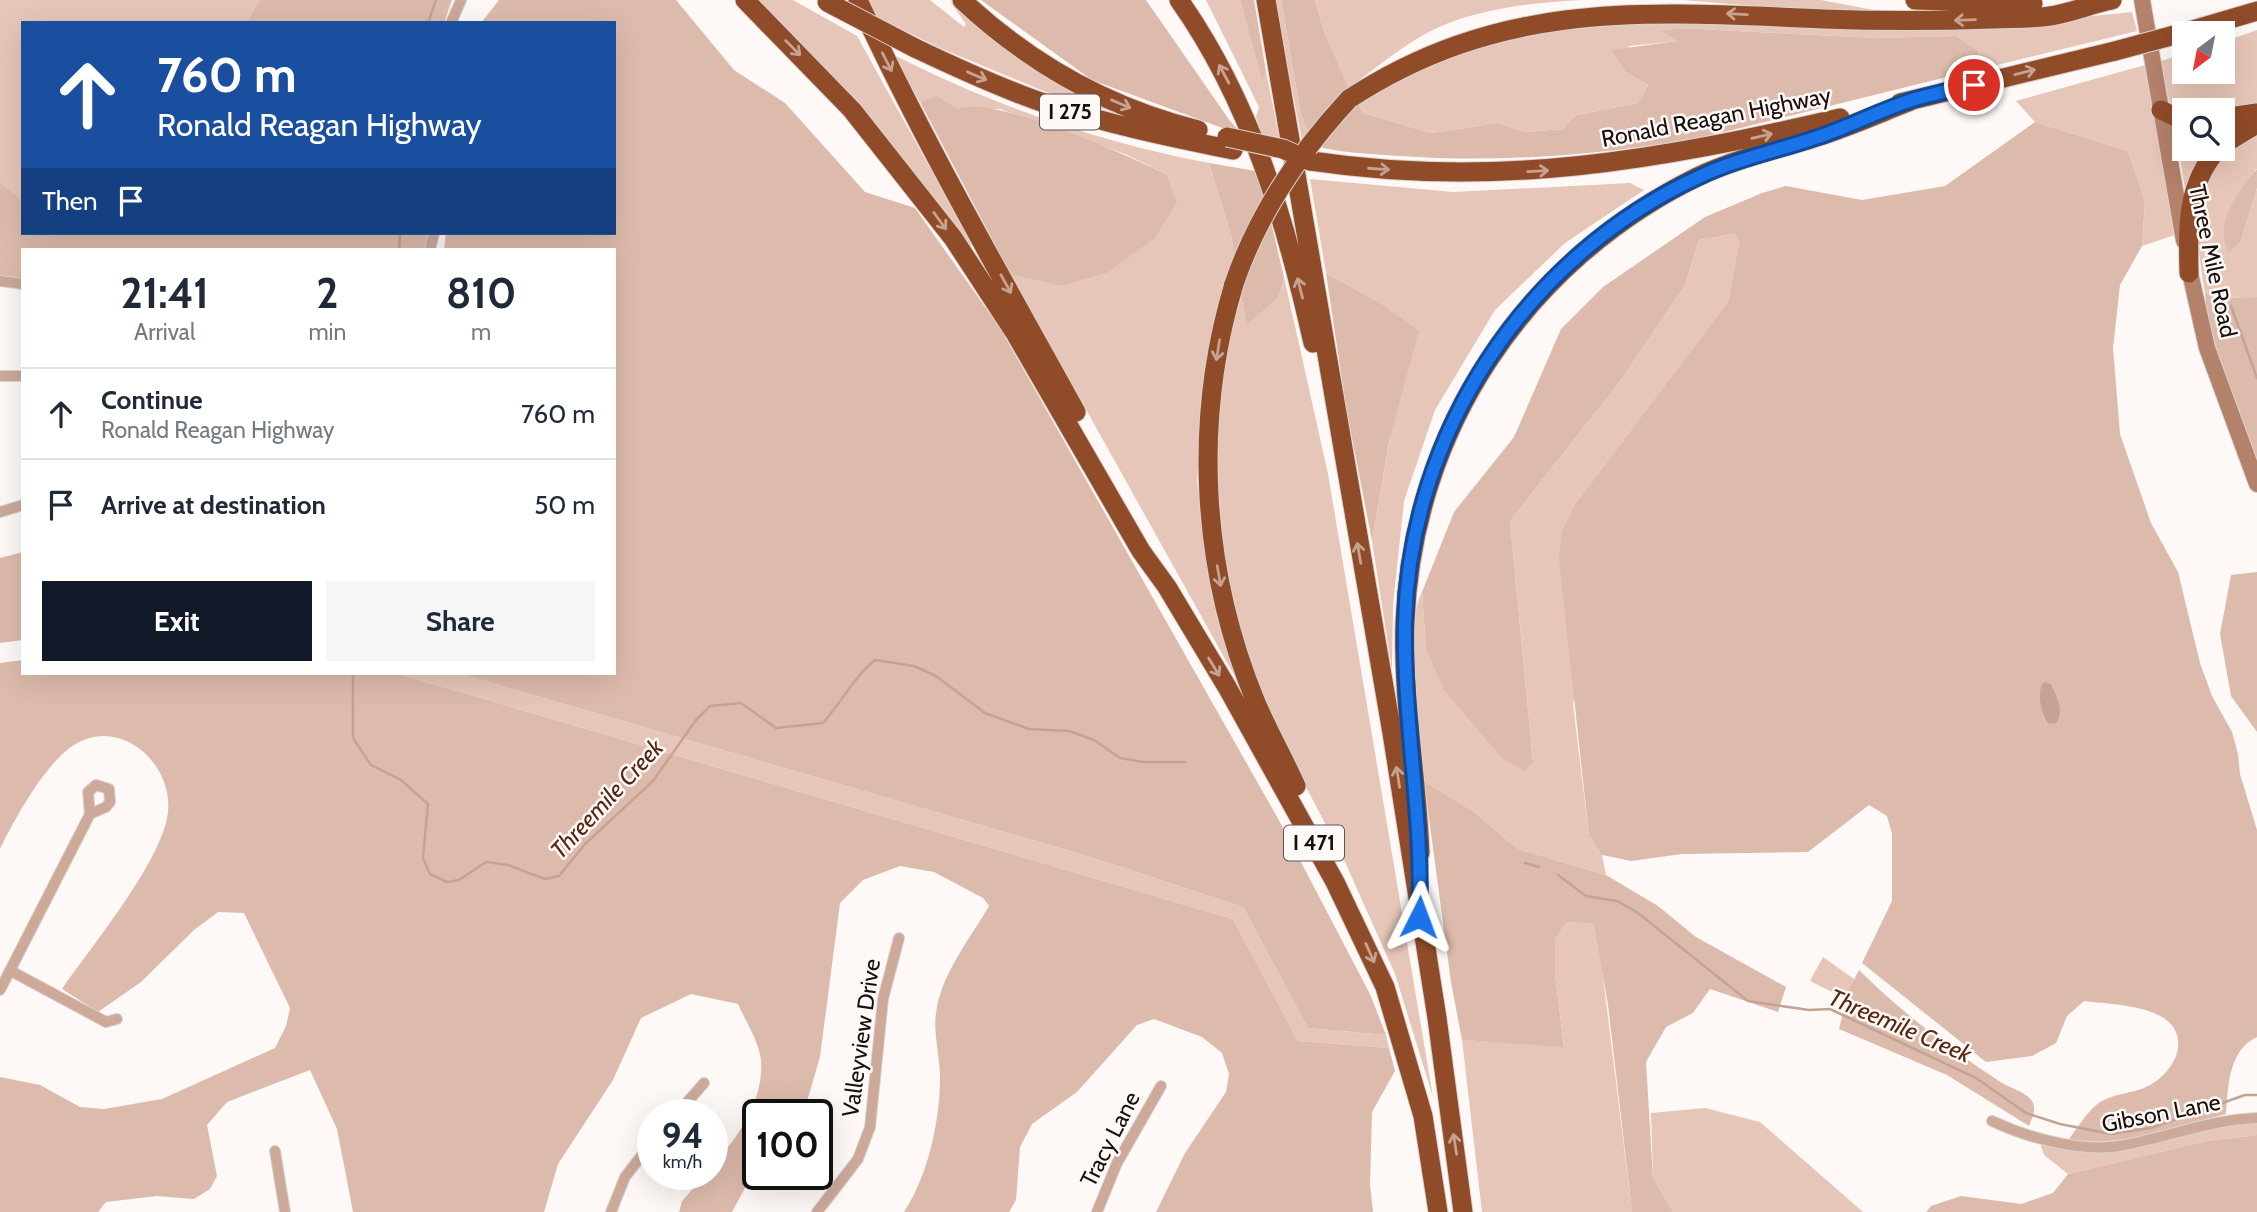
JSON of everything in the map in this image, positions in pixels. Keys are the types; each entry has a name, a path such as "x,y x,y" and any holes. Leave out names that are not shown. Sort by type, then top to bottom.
{"highway":[{"path":"745,0 852,110 953,239 1016,333 1141,551 1167,587"},
{"path":"858,0 884,56 975,229 1152,550 1167,587"},
{"path":"962,0 1007,39 1087,89 1156,118 1230,143"},
{"path":"1179,0 1214,57 1258,148 1290,250 1326,402 1342,449"},
{"path":"1266,0 1392,733 1437,1018 1463,1212"},
{"path":"1915,0 2016,5 2108,1"},
{"name":"Ronald Reagan Highway","path":"825,1 915,48 1068,111 1124,128 1230,143 1311,161 1430,172 1569,169 1709,148 2115,51 2257,11"},
{"path":"1357,925 1254,700 1236,649 1218,574 1209,499 1209,412 1222,324 1249,242 1309,143 1349,99 1399,60 1438,38 1508,15 1555,7 1621,6 1822,19 1931,21 2050,16 2108,1"},
{"path":"1419,917 1419,816 1405,650 1409,568 1429,481 1449,428 1474,381 1508,330 1539,293 1577,256 1637,211 1712,171 1820,136 1911,101"},
{"path":"2161,110 2172,115"},
{"path":"2235,116 2257,113"},
{"path":"2235,137 2257,124"},
{"path":"2189,273 2191,200 2208,161"},
{"name":"I 471","path":"1167,587 1285,790 1357,925 1385,987 1410,1064 1423,1116 1438,1212"}],"street":[{"path":"452,21 461,0"},
{"name":"Three Mile Road","path":"2142,0 2189,273 2207,348 2257,484"},
{"path":"0,281 21,284"},
{"path":"0,376 21,376"},
{"path":"0,512 21,507"},
{"path":"0,990 90,814"},
{"name":"Valleyview Drive","path":"817,1212 858,1159 870,1127 883,999 898,938"},
{"path":"11,971 106,1022 117,1019"},
{"path":"690,1099 704,1083"},
{"name":"Tracy Lane","path":"1097,1212 1117,1163 1161,1086"},
{"name":"Gibson Lane","path":"1992,1121 2072,1145 2100,1147 2134,1143 2204,1124 2257,1118"},
{"path":"275,1151 285,1212"},
{"path":"611,1212 625,1177 637,1162"}],"shaded area":[{"path":"0,0 259,0 247,21 21,21 21,199 0,182"},
{"path":"259,0 452,0 445,21 247,21"},
{"path":"499,0 676,0 734,70 785,103 865,192 915,208 1000,328 1281,824 1370,994 1386,1035 1308,1028 1243,907 1087,856 464,675 616,675 616,248 444,248 446,235 616,235 616,21 483,21"},
{"path":"756,0 793,0 857,36 972,244 967,249 893,151 841,88 786,28"},
{"path":"866,0 930,0 964,27 966,24 949,0 1011,51 1077,91 1126,116 1046,92 940,48 875,16"},
{"path":"981,0 1146,0 1230,121 1244,136 1092,80"},
{"path":"1206,0 1240,0 1262,79 1266,71 1280,142 1263,139 1256,117 1259,107"},
{"path":"1240,0 1254,0 1266,71 1262,80"},
{"path":"1275,0 1281,0 1301,115 1309,134 1302,141"},
{"path":"1281,0 1315,0 1324,31 1349,88 1309,134 1301,115"},
{"path":"1315,0 1583,0 1518,6 1454,21 1413,42 1349,88 1324,31"},
{"path":"1683,0 1821,0 1895,14 1814,11"},
{"path":"2132,12 2137,31 1947,77 1980,52 1957,36 1876,38 1679,28 1680,41 1629,46 1626,72 1648,85 1638,103 1576,115 1563,129 1525,132 1498,123 1431,133 1363,113 1356,100 1402,67 1549,15 2034,22"},
{"path":"1679,28 1876,38 1957,36 1980,52 1947,77 1700,138 1663,144 1588,153 1475,159 1368,154 1314,146 1356,100 1363,113 1431,133 1498,123 1525,132 1563,129 1576,115 1638,103 1648,85 1626,72 1611,50 1678,41 1661,31"},
{"path":"2257,30 2257,107 2235,108 2235,98 2172,98 2172,107 2170,106 2161,61 2172,58 2172,84 2235,84 2235,38"},
{"path":"892,54 967,89 1047,120 1128,145 1209,163 1231,236 1235,259 1214,321 1203,403 1197,479 1205,546 1243,691 1011,275 1061,286 1166,174 1125,154 1000,109 958,109 937,95 920,102"},
{"path":"2145,65 2175,235 2142,246 2145,201 2128,151 2035,122 2016,101"},
{"path":"937,95 958,109 975,107 1000,110 1061,129 1122,154 1166,174 1177,202 1155,238 1106,273 1061,286 1011,275 920,102"},
{"path":"2035,122 2128,151 2145,201 2142,246 2120,285 2113,348 2120,434 2151,523 2178,572 2200,663 2212,696 2232,732 2240,774 2257,830 2257,1037 2247,1043 2235,1060 2229,1082 2226,1114 2148,1135 2108,1141 2068,1140 2101,1101 2143,1088 2155,1082 2168,1070 2178,1048 2177,1034 2170,1023 2144,1010 2084,1001 2067,1016 2056,1043 2032,1056 1986,1062 1862,963 1892,901 1892,834 1887,816 1869,805 1808,852 1682,854 1631,861 1602,855 1589,836 1559,559 1562,531 1575,505 1728,302 1739,242 1735,234 1699,240 1685,285 1621,380 1510,521 1533,762 1524,771 1502,758 1444,690 1426,649 1422,592 1454,512 1514,437 1561,329 1603,287 1705,217 1762,193 1786,186 1862,200 1945,186"},
{"path":"2257,131 2257,169 2241,241 2257,188 2257,297 2220,298 2205,293 2198,236 2199,216 2207,178 2217,161 2235,161 2235,144"},
{"path":"2180,161 2204,161 2186,196"},
{"path":"1209,163 1256,171 1264,195 1235,259 1231,236"},
{"path":"2257,169 2257,188 2241,241 2229,252 2225,242 2226,219 2236,197"},
{"path":"1310,179 1453,192 1630,183 1644,190 1565,243 1495,310 1435,410 1404,501 1393,605 1392,670 1372,541 1390,438 1377,301 1326,273"},
{"path":"0,182 21,199 21,235 430,235 425,248 21,248 21,282 0,279"},
{"path":"1269,214 1284,277 1279,297 1247,324 1239,286"},
{"path":"1735,234 1739,242 1728,302 1687,358 1573,704 1589,836 1602,855 1606,875 1518,849 1473,811 1424,781 1413,684 1413,632 1416,610 1422,592 1426,649 1533,761 1510,521 1621,380 1685,285 1699,240"},
{"path":"1326,273 1377,301 1419,331 1390,437 1372,541 1346,407"},
{"path":"1284,277 1328,474 1433,1097 1395,974 1345,862 1262,702 1233,616 1214,514 1213,429 1239,286 1247,323 1279,297"},
{"path":"2205,293 2220,298 2257,297 2257,461 2217,357"},
{"path":"21,553 21,640 0,643 0,558"},
{"path":"2257,572 2257,732 2231,696 2220,634 2231,575"},
{"path":"21,660 21,675 402,675 1233,919 1298,1041 1389,1048 1395,1071 1372,1112 1370,1184 1373,1212 1156,1212 1185,1153 1226,1092 1229,1074 1222,1053 1202,1037 1154,1019 1137,1025 1077,1092 1032,1124 1020,1147 1016,1200 1009,1212 904,1212 926,1165 938,1111 940,1077 935,1028 939,999 950,971 989,906 983,898 934,872 900,866 863,880 840,903 820,1057 808,1099 755,1099 761,1075 760,1053 738,1004 691,994 641,1018 613,1080 558,1164 544,1212 353,1212 337,1129 310,1070 227,1102 207,1125 217,1176 210,1189 194,1199 157,1196 106,1202 98,1212 0,1212 0,1077 40,1085 80,1107 104,1109 162,1099 275,1048 286,1026 290,1008 244,913 218,912 194,930 141,982 98,1012 62,989 124,903 163,832 168,812 162,776 140,749 125,740 108,736 91,738 63,753 22,808 0,849 0,663"},
{"path":"402,675 464,675 1087,856 1243,907 1308,1028 1386,1035 1389,1048 1298,1041 1233,919"},
{"path":"2044,682 2051,684 2059,704 2060,715 2055,724 2048,723 2043,713 2040,691"},
{"path":"1424,781 1473,811 1518,849 1606,875 1658,906 1696,937 1786,987 1778,1012 1710,989 1693,1013 1666,1027 1646,1062 1653,1178 1673,1212 1632,1212 1608,1005 1594,924 1567,922 1555,939 1555,974 1564,1047 1462,1040 1451,982"},
{"path":"1567,922 1594,924 1598,936 1632,1212 1482,1212 1462,1040 1564,1046 1555,974 1555,939"},
{"path":"1823,957 1854,979 1846,999 1810,981"},
{"path":"1859,970 1908,1015 1944,1043 2029,1098 2034,1114 2029,1126 1947,1075 1839,1029 1848,991"},
{"path":"1705,1108 1760,1122 1863,1212 1673,1212 1653,1178 1651,1113"},
{"path":"2257,1122 2257,1135 2206,1141 2068,1174 2044,1155 2039,1140 2088,1150 2190,1130"},
{"path":"742,1127 744,1190 732,1212 679,1212 682,1201 692,1190 728,1190 728,1147"},
{"path":"2257,1135 2257,1212 1926,1212 1931,1206 1961,1196 2021,1204 2053,1193 2068,1174 2206,1141"}],"waterway":[{"name":"Threemile Creek","path":"429,21 436,0"},
{"name":"Threemile Creek","path":"399,248 400,235"},
{"path":"2231,306 2257,378"},
{"name":"Threemile Creek","path":"353,675 353,738 371,765 401,780 428,804 423,858 430,874 447,882 459,880 486,862 508,865 545,879 559,876 585,844 653,781 696,720 710,706 741,703 776,728 823,723 875,660 914,666 936,676 985,713 1029,729 1069,731 1094,740 1120,758 1143,762 1185,762"},
{"name":"Threemile Creek","path":"1525,863 1539,867"},
{"name":"Threemile Creek","path":"1558,875 1586,896 1617,901 1638,913 1748,1001 1809,1010 1830,1009 1976,1078 2026,1113 2060,1124 2111,1134 2151,1128 2245,1095 2257,1095"}],"route":[{"path":"1419,917 1419,816 1405,650 1409,568 1429,481 1449,428 1474,381 1508,330 1539,293 1577,256 1658,198 1725,166 1820,136 1911,101 1974,85"}]}
